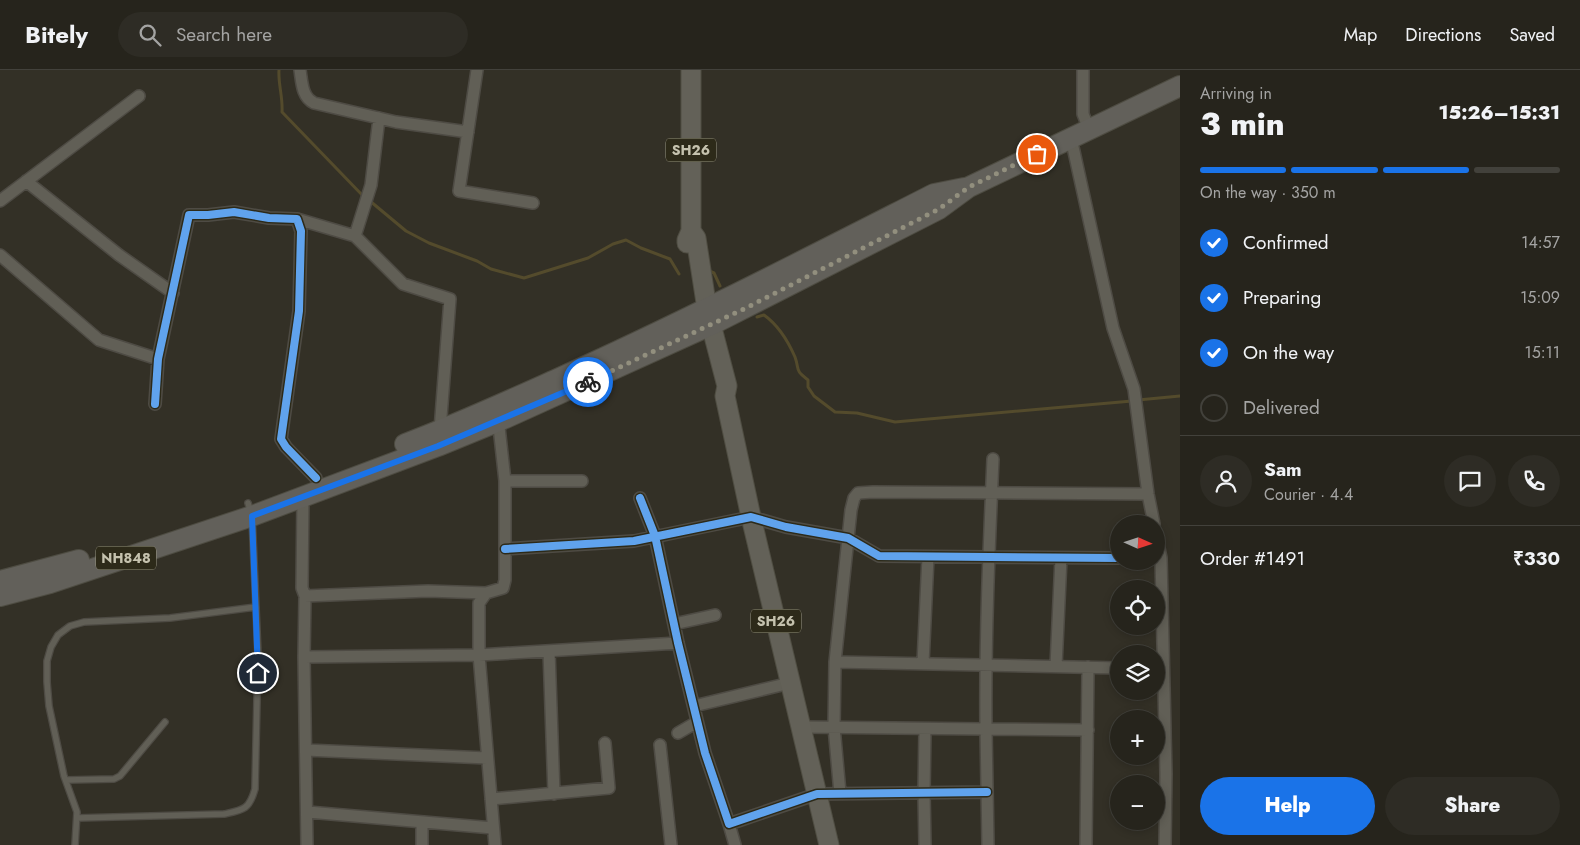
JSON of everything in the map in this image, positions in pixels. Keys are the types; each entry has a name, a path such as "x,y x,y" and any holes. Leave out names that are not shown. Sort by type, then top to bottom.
{"highway":[{"name":"NH848","path":"0,581 303,496 438,446 603,359 703,320 934,194 969,187 1180,86"},
{"name":"NH848","path":"0,596 50,583 250,510 316,478 440,430 496,414"}],"main road":[{"name":"SH26","path":"691,70 692,231 687,240 703,320 727,386 725,396 751,517 802,727 828,845"}],"street":[{"path":"300,70 304,92 308,100 314,103 379,118 468,132"},
{"path":"477,70 459,191 533,204"},
{"path":"1083,70 1083,114 1089,129"},
{"path":"0,201 139,96"},
{"path":"354,236 371,185 379,118"},
{"path":"1071,138 1113,328 1135,394 1152,515"},
{"path":"26,181 119,255 173,293"},
{"path":"155,404 158,359 189,215 234,212 269,218 297,219 354,236 404,284 450,299 440,430"},
{"path":"297,219 301,231 299,311 281,439 286,447 316,478"},
{"path":"0,255 99,340 158,359"},
{"path":"305,596 428,591 486,593 499,590 504,585 505,481 496,414"},
{"path":"988,845 986,665 988,557 993,459"},
{"path":"505,481 582,481"},
{"path":"840,794 834,727 835,662 851,510 854,498 858,493 1148,494"},
{"path":"303,496 302,588 305,596 307,845"},
{"path":"640,498 655,536 678,643 705,753 730,824 735,845"},
{"path":"505,549 634,540 751,517 786,527 848,538 879,556 928,558 1110,558"},
{"path":"923,664 928,558"},
{"path":"1056,666 1060,558"},
{"path":"1159,570 1160,645"},
{"path":"486,593 479,603 480,655 495,845"},
{"path":"674,624 715,615"},
{"path":"304,657 480,655 678,643"},
{"path":"549,651 554,794"},
{"path":"835,662 1110,668"},
{"path":"1086,845 1088,667"},
{"path":"694,706 790,683"},
{"path":"1162,700 1166,774 1165,845"},
{"path":"678,733 697,722"},
{"path":"802,727 1088,730"},
{"path":"925,729 925,845"},
{"path":"490,799 609,788 605,743"},
{"path":"660,745 671,845"},
{"path":"306,750 487,758"},
{"path":"730,824 817,794 987,792"},
{"path":"308,812 493,828"},
{"path":"422,822 422,845"}],"lane":[{"path":"77,818 224,814 240,811 248,807 255,789 258,708 256,607 250,510"},
{"path":"75,845 77,812 66,780 49,706 47,682 47,661 51,646 58,635 70,626 84,622 178,617 256,607"},
{"path":"66,780 114,779 120,776 165,722"}],"waterway":[{"path":"279,70 282,112 365,198"},
{"path":"370,201 406,231 429,243 477,261 491,269 524,278 588,258 613,244 626,240 670,259 679,274"},
{"path":"707,270 714,273 720,286"},
{"path":"757,317 764,315 778,328 795,357 799,372 808,380 808,387 814,396 835,412 857,413 895,422 1132,401"},
{"path":"1138,400 1180,396"}],"cycle path":[{"path":"155,404 158,359 189,215 234,212 269,218 297,219 301,231 299,311 281,439 286,447 316,478"},
{"path":"640,498 655,536 678,643 705,753 729,824 817,794 987,792"},
{"path":"505,549 634,541 751,517 786,527 848,538 879,556 1110,558"}],"way so far":[{"path":"588,382 746,308 939,209 969,187 1037,154"}],"route":[{"path":"258,673 252,516 438,446 588,382"}]}
